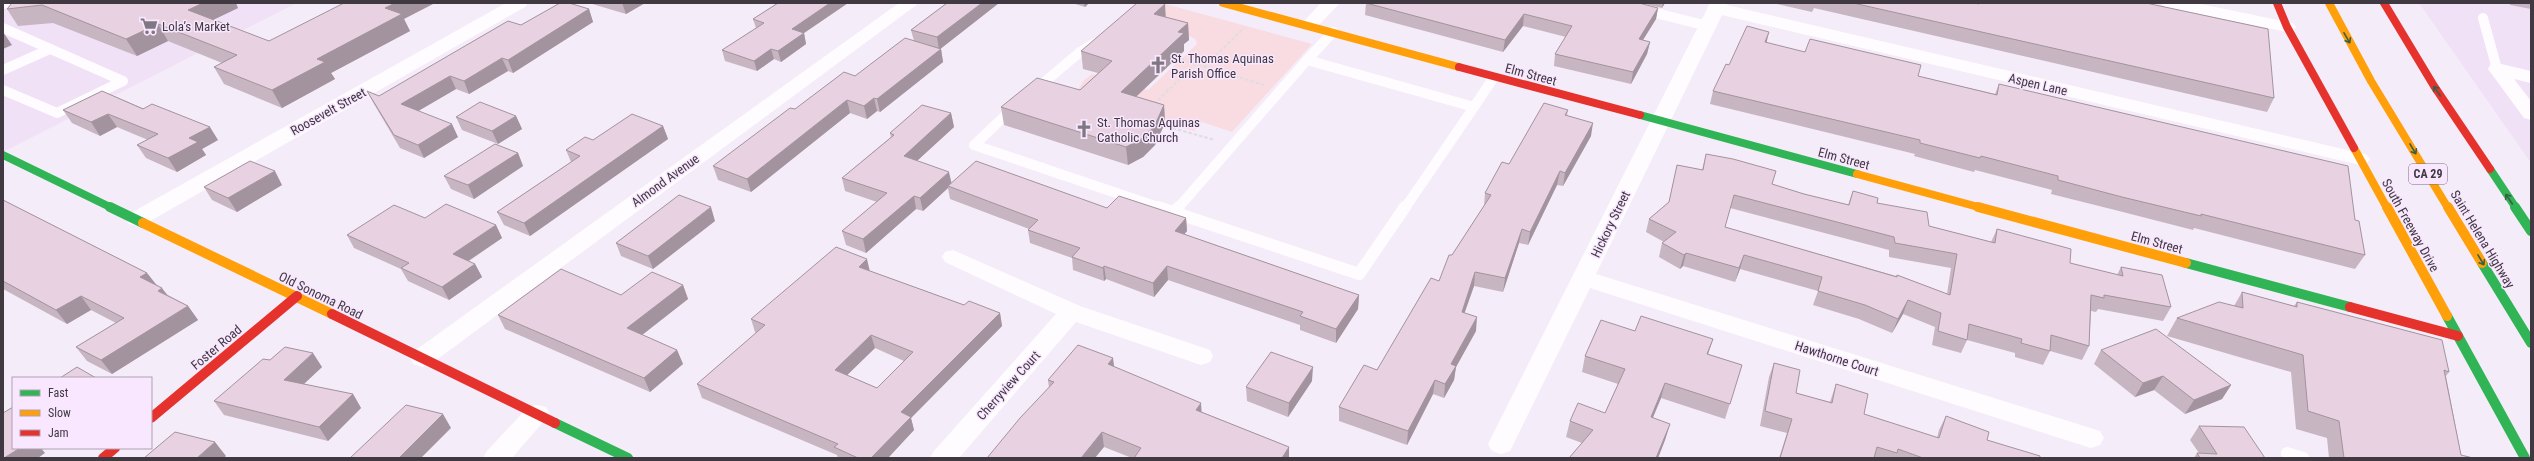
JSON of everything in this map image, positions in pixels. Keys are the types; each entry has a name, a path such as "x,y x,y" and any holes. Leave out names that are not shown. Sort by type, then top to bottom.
{"main road":[{"name":"Elm Street","path":"1223,3 2458,336"},
{"name":"South Freeway Drive","path":"2277,3 2287,27 2526,458"},
{"name":"Saint Helena Highway","path":"2329,3 2371,81 2531,343"},
{"path":"2384,3 2434,86 2531,232"},
{"name":"Old Sonoma Road","path":"3,155 297,296 628,458"},
{"name":"Foster Road","path":"152,417 297,296"},
{"path":"103,458 114,449"}],"street":[{"name":"Roosevelt Street","path":"137,219 520,3"},
{"name":"Almond Avenue","path":"422,358 910,3"},
{"path":"1309,25 1331,3"},
{"path":"2170,3 2287,27"},
{"name":"Hickory Street","path":"1501,444 1714,12"},
{"name":"Aspen Lane","path":"1714,12 2360,159"},
{"path":"2498,70 2531,77"},
{"path":"2498,70 2531,114"},
{"path":"952,257 1072,312 1202,356"},
{"name":"Hawthorne Court","path":"1583,278 2091,438"},
{"name":"Cherryview Court","path":"943,458 1072,312"},
{"path":"496,458 537,414"}],"lane":[{"path":"1616,3 1714,12"},
{"path":"2483,18 2498,70"},
{"path":"3,28 123,81 57,113 3,90"},
{"path":"1174,212 1332,32"},
{"path":"1105,35 1080,52 974,145 1359,274 1494,77"},
{"path":"3,70 50,49"},
{"path":"1307,60 1474,107"},
{"path":"2287,453 2303,458"}],"path":[{"path":"1204,67 1248,23"},
{"path":"1177,58 1281,90"},
{"path":"1151,107 1196,64"},
{"path":"1154,122 1233,146"}],"shaded area":[{"path":"297,3 3,152 3,4"},
{"path":"1153,3 1162,3 1312,44 1232,132 1202,122 1194,131 1074,96 1084,80 1092,74 1148,90 1197,44 1195,39 1144,11"},
{"path":"2419,3 2531,3 2531,163"}],"building":[{"path":"12,3 203,3 188,10 269,41 344,3 395,3 385,8 402,14 317,59 325,62 272,90 214,67 237,55 158,24 126,39 42,5 7,9"},
{"path":"560,3 569,3 589,9 508,60 502,58 464,81 450,76 401,104 452,124 418,145 394,135 367,91 379,96 508,21 521,25"},
{"path":"778,3 830,3 792,29 804,33 778,51 771,49 754,61 722,50 764,23 753,19"},
{"path":"947,3 982,3 937,37 911,30"},
{"path":"1137,3 1165,4 1154,14 1188,23 1178,32 1184,33 1121,92 1164,105 1154,127 1141,139 1126,147 1001,107 1037,78 1080,90 1112,61 1081,51"},
{"path":"1366,3 1639,3 1658,8 1639,39 1650,42 1633,72 1555,54 1572,26 1524,14 1505,40"},
{"path":"1853,3 2146,3 2268,29 2274,98"},
{"path":"1747,26 1769,32 1765,42 1805,52 1810,39 1921,65 1918,76 1997,95 1999,84 2348,166 2355,220 2359,221 2365,255 2201,214 2201,216 2122,197 2058,180 2058,176 1981,156 1980,158 1920,143 1920,140 1713,91 1726,64 1729,65"},
{"path":"905,38 941,49 877,99 874,98 864,106 847,100 747,179 713,166 790,108 795,109 844,72 855,76"},
{"path":"102,91 143,109 152,104 210,127 189,138 198,142 168,158 137,145 158,134 108,114 91,122 63,110"},
{"path":"480,102 516,116 492,131 456,117"},
{"path":"1544,103 1568,110 1565,115 1593,123 1565,173 1560,171 1530,232 1522,229 1505,278 1475,272 1462,312 1477,317 1451,364 1456,366 1445,384 1435,380 1408,431 1339,407 1364,365 1377,370 1431,278 1439,281 1449,255 1452,255 1491,195 1485,193 1502,162 1509,164"},
{"path":"922,105 951,113 904,156 949,172 920,198 914,196 863,239 842,231 887,193 842,178 894,135 890,133"},
{"path":"632,114 663,126 524,223 497,212 580,156 566,150 585,137 593,140"},
{"path":"495,144 518,153 468,185 444,176"},
{"path":"1706,154 1733,159 1776,171 1772,184 1804,194 1849,205 1853,191 1878,198 1877,203 1927,212 1929,226 1995,243 1997,229 2071,249 2070,263 2123,276 2121,267 2162,275 2171,307 2104,295 2104,298 2091,295 2089,346 2051,335 2050,351 2021,343 2022,339 1969,324 1967,340 1938,331 1941,313 1908,300 1898,319 1865,305 1818,291 1822,277 1744,255 1739,268 1686,253 1684,255 1662,243 1676,232 1649,219 1669,202 1677,165 1703,170","holes":["1734,195 1894,237 1895,243 1957,254 1950,295 1897,275 1897,277 1725,227"]},
{"path":"250,161 275,171 228,198 204,187"},
{"path":"976,161 1107,208 1119,196 1186,218 1175,231 1359,295 1336,329 1300,316 1303,312 1167,266 1153,283 1104,266 1103,268 1072,257 1080,248 1028,230 1038,220 948,186"},
{"path":"679,195 711,207 648,256 616,243"},
{"path":"3,200 147,273 140,277 162,288 158,291 188,306 101,360 76,347 124,318 81,296 56,310 3,281"},
{"path":"446,204 496,225 453,254 475,264 442,287 401,268 409,263 347,235 394,205 425,218"},
{"path":"836,247 867,259 859,267 964,305 969,301 1000,313 901,412 911,417 871,458 858,458 834,447 838,444 697,384 765,325 751,319","holes":["871,335 913,352 877,388 835,370"]},
{"path":"561,269 621,295 652,272 683,285 627,328 677,350 644,378 498,315"},
{"path":"2242,292 2297,307 2297,302 2442,340 2449,372 2444,370 2461,455 2473,458 2344,458 2339,421 2308,411 2303,355 2177,318 2219,302 2243,308"},
{"path":"1641,316 1713,339 1707,354 1742,365 1730,404 1665,383 1651,417 1670,424 1656,458 1569,458 1593,430 1570,421 1578,403 1605,413 1625,369 1585,356 1601,320 1635,331"},
{"path":"2156,329 2231,385 2194,400 2163,376 2143,383 2101,350"},
{"path":"1078,345 1113,358 1108,364 1201,403 1196,410 1289,447 1282,458 1134,458 1141,448 1102,432 1081,458 987,458 1020,418 1054,382 1048,380"},
{"path":"285,347 313,353 284,380 353,394 319,427 214,401 263,359 270,360"},
{"path":"1271,352 1313,367 1289,403 1246,387"},
{"path":"1774,363 1800,370 1796,393 1832,403 1836,384 1868,394 1864,414 1939,438 1946,416 1989,432 1987,440 2040,456 2040,458 1923,458 1898,449 1897,453 1877,447 1874,458 1780,458 1792,419 1765,411"},
{"path":"77,367 94,377 62,377"},
{"path":"406,405 443,414 399,458 350,458"},
{"path":"12,408 12,449 18,449 4,458 3,458 3,413"},
{"path":"2199,426 2244,427 2265,458 2200,458 2197,453 2217,454"},
{"path":"175,432 215,442 197,458 144,458"}],"traffic: fast":[{"path":"1640,115 1857,174"},
{"path":"3,155 143,223"},
{"path":"2490,169 2531,231"},
{"path":"2186,263 2350,307"},
{"path":"2482,263 2531,343"},
{"path":"2447,316 2525,458"},
{"path":"555,423 628,458"}],"traffic: slow":[{"path":"1223,3 1459,67"},
{"path":"2329,3 2371,81 2482,263"},
{"path":"2354,148 2447,316"},
{"path":"1857,174 2186,263"},
{"path":"143,223 332,314"}],"traffic: jam":[{"path":"2277,3 2287,27 2354,148"},
{"path":"2384,3 2434,86 2490,169"},
{"path":"1459,67 1640,115"},
{"path":"152,417 297,296"},
{"path":"2350,307 2458,336"},
{"path":"332,314 555,423"},
{"path":"103,458 114,449"}],"place":[{"name":"Lola’s Market","path":"149,26"},
{"name":"St. Thomas Aquinas Parish Office","path":"1158,65"},
{"name":"St. Thomas Aquinas Catholic Church","path":"1084,129"}]}
